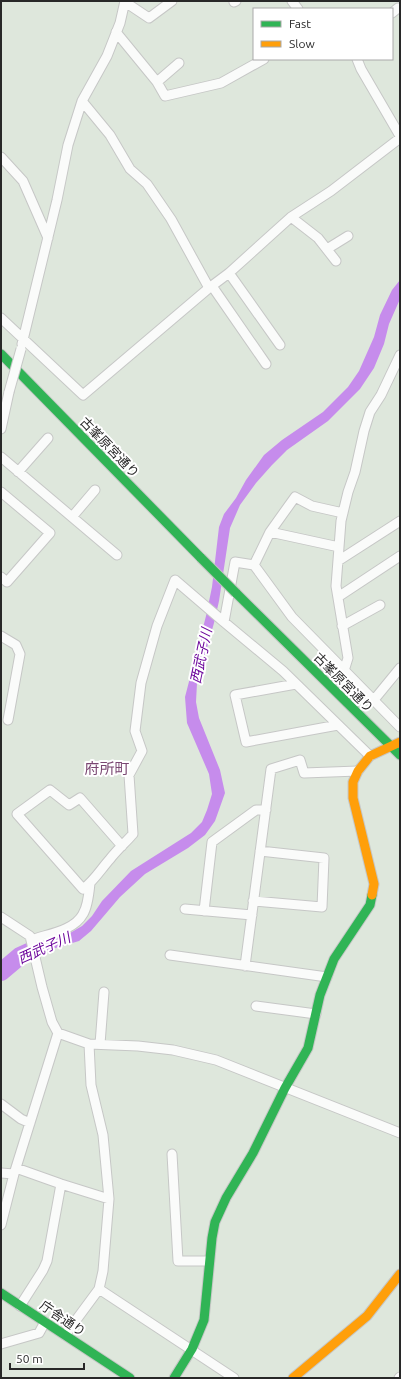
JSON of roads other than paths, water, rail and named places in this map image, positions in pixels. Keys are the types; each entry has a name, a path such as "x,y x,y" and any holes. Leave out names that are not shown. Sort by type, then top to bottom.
{"main road":[{"name":"古峯原宮通り","path":"1,354 201,558 400,755"},
{"path":"174,1378 192,1350 204,1320 209,1261 215,1222 226,1198 253,1153 285,1088 308,1048 320,994 334,959 370,905 374,884 353,798 353,782 358,771 370,756 400,742"},
{"path":"293,1378 368,1316 400,1274"},
{"name":"庁舎通り","path":"1,1293 130,1378"}],"street":[{"path":"1,429 6,395 24,339 68,145 82,102 107,56 120,23 125,1 149,18 172,1"},
{"path":"116,32 158,82 165,96 221,83 262,60"},
{"path":"1,318 83,395 210,287 229,273 291,217 331,191 400,137 361,69 357,60"},
{"path":"158,82 179,63"},
{"path":"82,102 110,135 130,169 146,184 171,219 210,287 266,364"},
{"path":"1,157 23,181 48,238"},
{"path":"291,217 318,238 336,260"},
{"path":"327,249 348,236"},
{"path":"229,273 280,345"},
{"path":"344,671 348,658 336,586 343,513 370,412 381,395 400,355"},
{"path":"18,472 48,438"},
{"path":"1,457 117,555"},
{"path":"72,517 95,490"},
{"path":"1,492 50,533 7,582 1,577"},
{"path":"254,565 270,532 295,497 312,506 343,513"},
{"path":"338,561 400,521"},
{"path":"270,532 339,547"},
{"path":"338,597 400,556"},
{"path":"224,622 235,562 254,565 292,617 400,727"},
{"path":"122,846 80,798 69,805 50,790 17,814 83,889 133,834 129,775 142,751 135,731 141,683 157,626 175,580 284,671 370,756"},
{"path":"342,626 380,605"},
{"path":"1,636 16,645 20,654 8,720"},
{"path":"373,700 400,668"},
{"path":"296,684 235,695 246,742 338,725"},
{"path":"245,966 271,769 300,760 304,773 358,771"},
{"path":"204,911 212,842 256,810 266,810"},
{"path":"253,901 322,907 324,858 260,850"},
{"path":"30,940 70,927 80,918 84,913 90,883"},
{"path":"185,910 252,915"},
{"path":"1,917 30,936 52,1022 58,1033 89,1044 138,1046 173,1050 216,1060 400,1134"},
{"path":"170,955 327,977"},
{"path":"100,1044 104,992"},
{"path":"256,1006 316,1014"},
{"path":"1,1225 15,1171 58,1033"},
{"path":"65,1335 99,1289 103,1272 109,1199 103,1135 91,1085 89,1044"},
{"path":"1,1104 21,1119 30,1123"},
{"path":"172,1154 178,1261 209,1261"},
{"path":"1,1174 15,1171 109,1199"},
{"path":"20,1306 43,1270 47,1261 61,1184"},
{"path":"99,1289 234,1378"},
{"path":"1,1344 39,1333 45,1322"}],"water":[{"path":"400,280 400,299 389,324 384,344 374,368 360,389 328,421 287,450 272,465 256,483 240,505 230,528 219,601 197,683 196,702 199,718 220,770 225,793 215,821 205,835 188,848 145,874 120,897 91,931 79,941 22,958 1,971 1,963 25,950 70,933 82,926 92,916 102,901 131,871 191,833 202,822 212,794 209,774 187,723 185,697 212,587 219,527 224,514 264,455 282,440 323,412 348,387 359,371 374,337 380,315 392,290"}],"waterway":[{"name":"西武子川","path":"1,972 20,956 31,951"}],"district":[{"name":"府所町","path":"107,768"}]}
